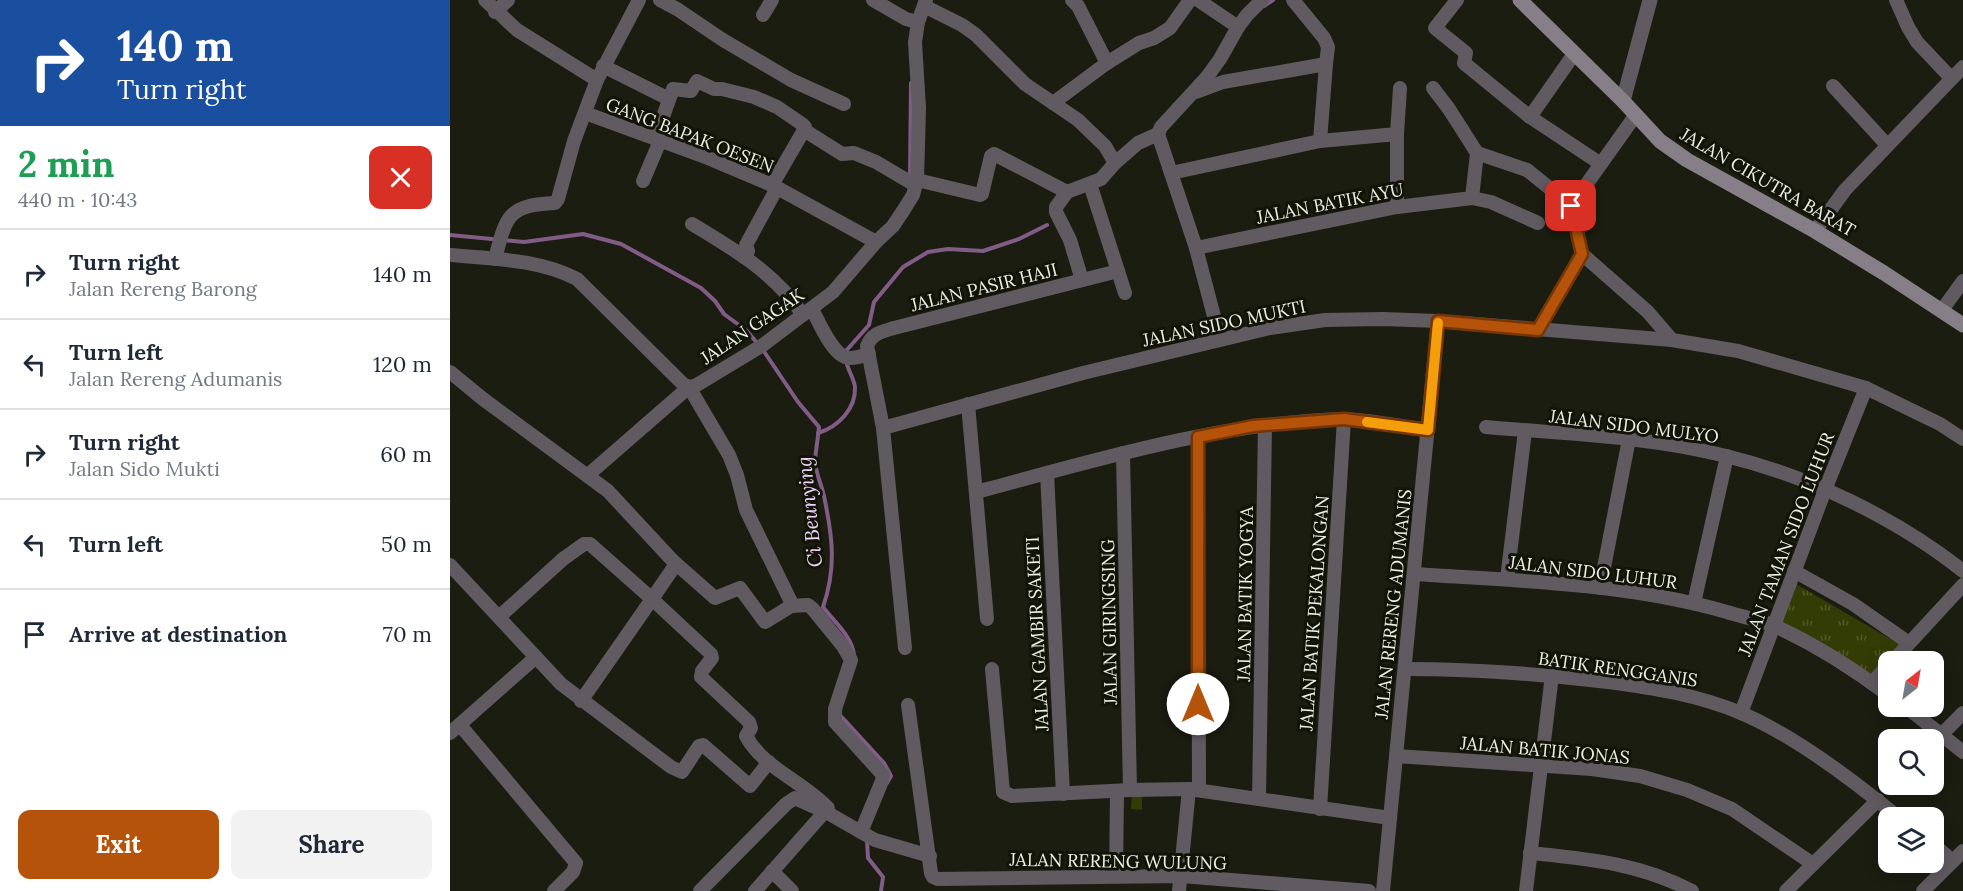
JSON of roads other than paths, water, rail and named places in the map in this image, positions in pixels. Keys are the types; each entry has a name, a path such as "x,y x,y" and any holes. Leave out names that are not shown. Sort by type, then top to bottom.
{"main road":[{"name":"JALAN CIKUTRA BARAT","path":"1520,0 1623,101 1660,141 1687,160 1815,231 1963,325"}],"street":[{"path":"485,0 495,12 517,30 597,80"},
{"path":"495,12 508,0"},
{"path":"495,259 501,235 516,210 532,204 556,201 574,141 597,80 639,0"},
{"path":"660,0 791,80 844,104"},
{"path":"763,15 772,0"},
{"path":"873,0 906,20 918,22"},
{"path":"1072,0 1107,63"},
{"path":"1053,103 1107,63 1170,27 1190,0"},
{"path":"1198,0 1238,27"},
{"path":"1220,339 1196,248 1158,134 1161,127 1220,59 1238,27 1262,0"},
{"path":"1293,0 1324,38 1328,47 1320,141"},
{"path":"1456,0 1435,28 1466,53 1464,63 1530,117 1601,164"},
{"path":"1623,101 1650,0"},
{"path":"1896,0 1917,42 1951,78"},
{"path":"925,3 976,35 1024,84 1078,120 1104,146 1115,163"},
{"name":"JALAN GAGAK","path":"450,255 543,266 559,270 577,279 683,384 689,387 695,386 763,345 833,292 903,212 913,195 916,182 920,108 915,42 918,22 925,3"},
{"path":"1530,117 1574,54"},
{"path":"1191,94 1223,82 1326,64"},
{"path":"603,66 669,99"},
{"path":"1815,231 1845,190 1963,67"},
{"path":"643,181 674,88 691,91 696,81 714,89 754,97 777,107 802,124 805,127 804,130 746,245 748,251 744,257"},
{"path":"1833,86 1887,145"},
{"path":"1397,207 1397,134 1400,88"},
{"path":"1432,88 1449,109 1477,153 1527,170 1571,206 1582,254 1641,305 1672,339"},
{"name":"GANG BAPAK OESEN","path":"585,113 708,158 775,187 876,242"},
{"path":"1571,206 1635,116"},
{"path":"804,130 842,154 854,153 916,182 980,195 991,156 994,154 1067,192 1092,188 1138,143 1158,134"},
{"path":"1170,173 1320,141 1397,134"},
{"path":"1477,153 1472,198 1491,202 1538,223"},
{"path":"1092,188 1125,293"},
{"path":"1067,192 1056,207 1056,212 1070,240 1082,280"},
{"name":"JALAN BATIK AYU","path":"1196,248 1397,207 1472,198"},
{"path":"692,224 765,272 807,312 840,355 851,358 869,354 883,428 905,648"},
{"path":"1538,330 1582,254"},
{"name":"JALAN PASIR HAJI","path":"869,354 867,346 875,333 1118,271"},
{"path":"1942,310 1963,281"},
{"name":"JALAN SIDO MUKTI","path":"883,428 1083,372 1270,328 1325,320 1383,319 1438,321 1672,339 1738,351 1866,388 1940,424 1963,439"},
{"name":"JALAN RERENG ADUMANIS","path":"1383,891 1438,321"},
{"path":"450,372 608,491 676,564 715,598 740,588 765,622 794,606 808,604 811,606 843,646 851,660 835,709 835,722 883,774 882,781 858,830"},
{"path":"588,475 689,387 729,455 753,527 794,606"},
{"name":"JALAN TAMAN SIDO LUHUR","path":"1741,713 1866,388"},
{"path":"968,404 987,619"},
{"path":"976,492 1123,453 1265,425 1344,419 1428,430"},
{"name":"JALAN BATIK PEKALONGAN","path":"1320,809 1344,419"},
{"name":"JALAN BATIK YOGYA","path":"1259,799 1265,425"},
{"name":"JALAN SIDO MULYO","path":"1486,427 1629,440 1727,456 1825,490 1909,533 1963,571"},
{"name":"JALAN SIDO MULYO","path":"1507,579 1525,430"},
{"path":"1179,891 1194,790 1198,437"},
{"path":"1600,588 1629,440"},
{"name":"JALAN GIRINGSING","path":"1116,876 1123,790 1123,453"},
{"path":"1694,603 1727,456"},
{"name":"JALAN GAMBIR SAKETI","path":"1047,473 1063,794"},
{"path":"499,617 563,559 584,544 590,544 711,654 712,658 702,671 701,677 749,722 751,728 747,738 769,762 826,805 828,809 755,891"},
{"path":"581,701 676,564"},
{"path":"450,565 561,684 680,772 685,769 699,746 702,745 750,786 769,762"},
{"path":"1794,571 1853,604 1909,643"},
{"name":"JALAN SIDO LUHUR","path":"1414,574 1507,579 1600,588 1694,603 1774,626 1822,652 1878,688"},
{"path":"1902,651 1963,585"},
{"path":"536,657 455,729 574,859 576,867 573,872 554,891"},
{"path":"992,669 1003,792 1006,794 1194,790 1390,819"},
{"name":"BATIK RENGGANIS","path":"1405,669 1552,675 1647,687 1696,696 1741,713 1773,729 1824,761 1886,807"},
{"path":"1526,891 1552,675"},
{"path":"1872,683 1878,676"},
{"path":"700,891 791,798 798,798 826,812 875,840 930,856 908,705"},
{"path":"1944,732 1963,713"},
{"path":"1920,717 1935,729"},
{"path":"1944,736 1963,752"},
{"name":"JALAN BATIK JONAS","path":"1396,756 1592,769 1640,776 1687,790 1732,810 1813,864"},
{"path":"1786,891 1878,800"},
{"path":"1923,891 1958,856 1944,850"},
{"path":"1530,853 1616,863 1663,878 1692,891"},
{"name":"JALAN RERENG WULUNG","path":"930,856 931,873 938,879 1181,876 1270,887 1369,891"},
{"path":"772,871 792,891"}],"waterway":[{"path":"1264,6 1273,0"},
{"path":"910,178 911,83"},
{"path":"845,352 869,325 874,302 903,267 928,252 948,249 983,251 1019,239 1047,225"},
{"name":"Ci Beunying","path":"450,235 524,242 583,234 621,244 701,288 715,301 724,314 747,331 758,344"},
{"name":"Ci Beunying","path":"763,350 798,402 819,427 815,465 828,515 832,554 830,580 823,607 846,635 854,655"},
{"path":"818,433 839,422 852,403 855,387 846,360"},
{"name":"Ci Beunying","path":"839,714 884,763 891,776 887,783"},
{"name":"Ci Beunying","path":"867,840 868,858 883,877 881,891"}]}
